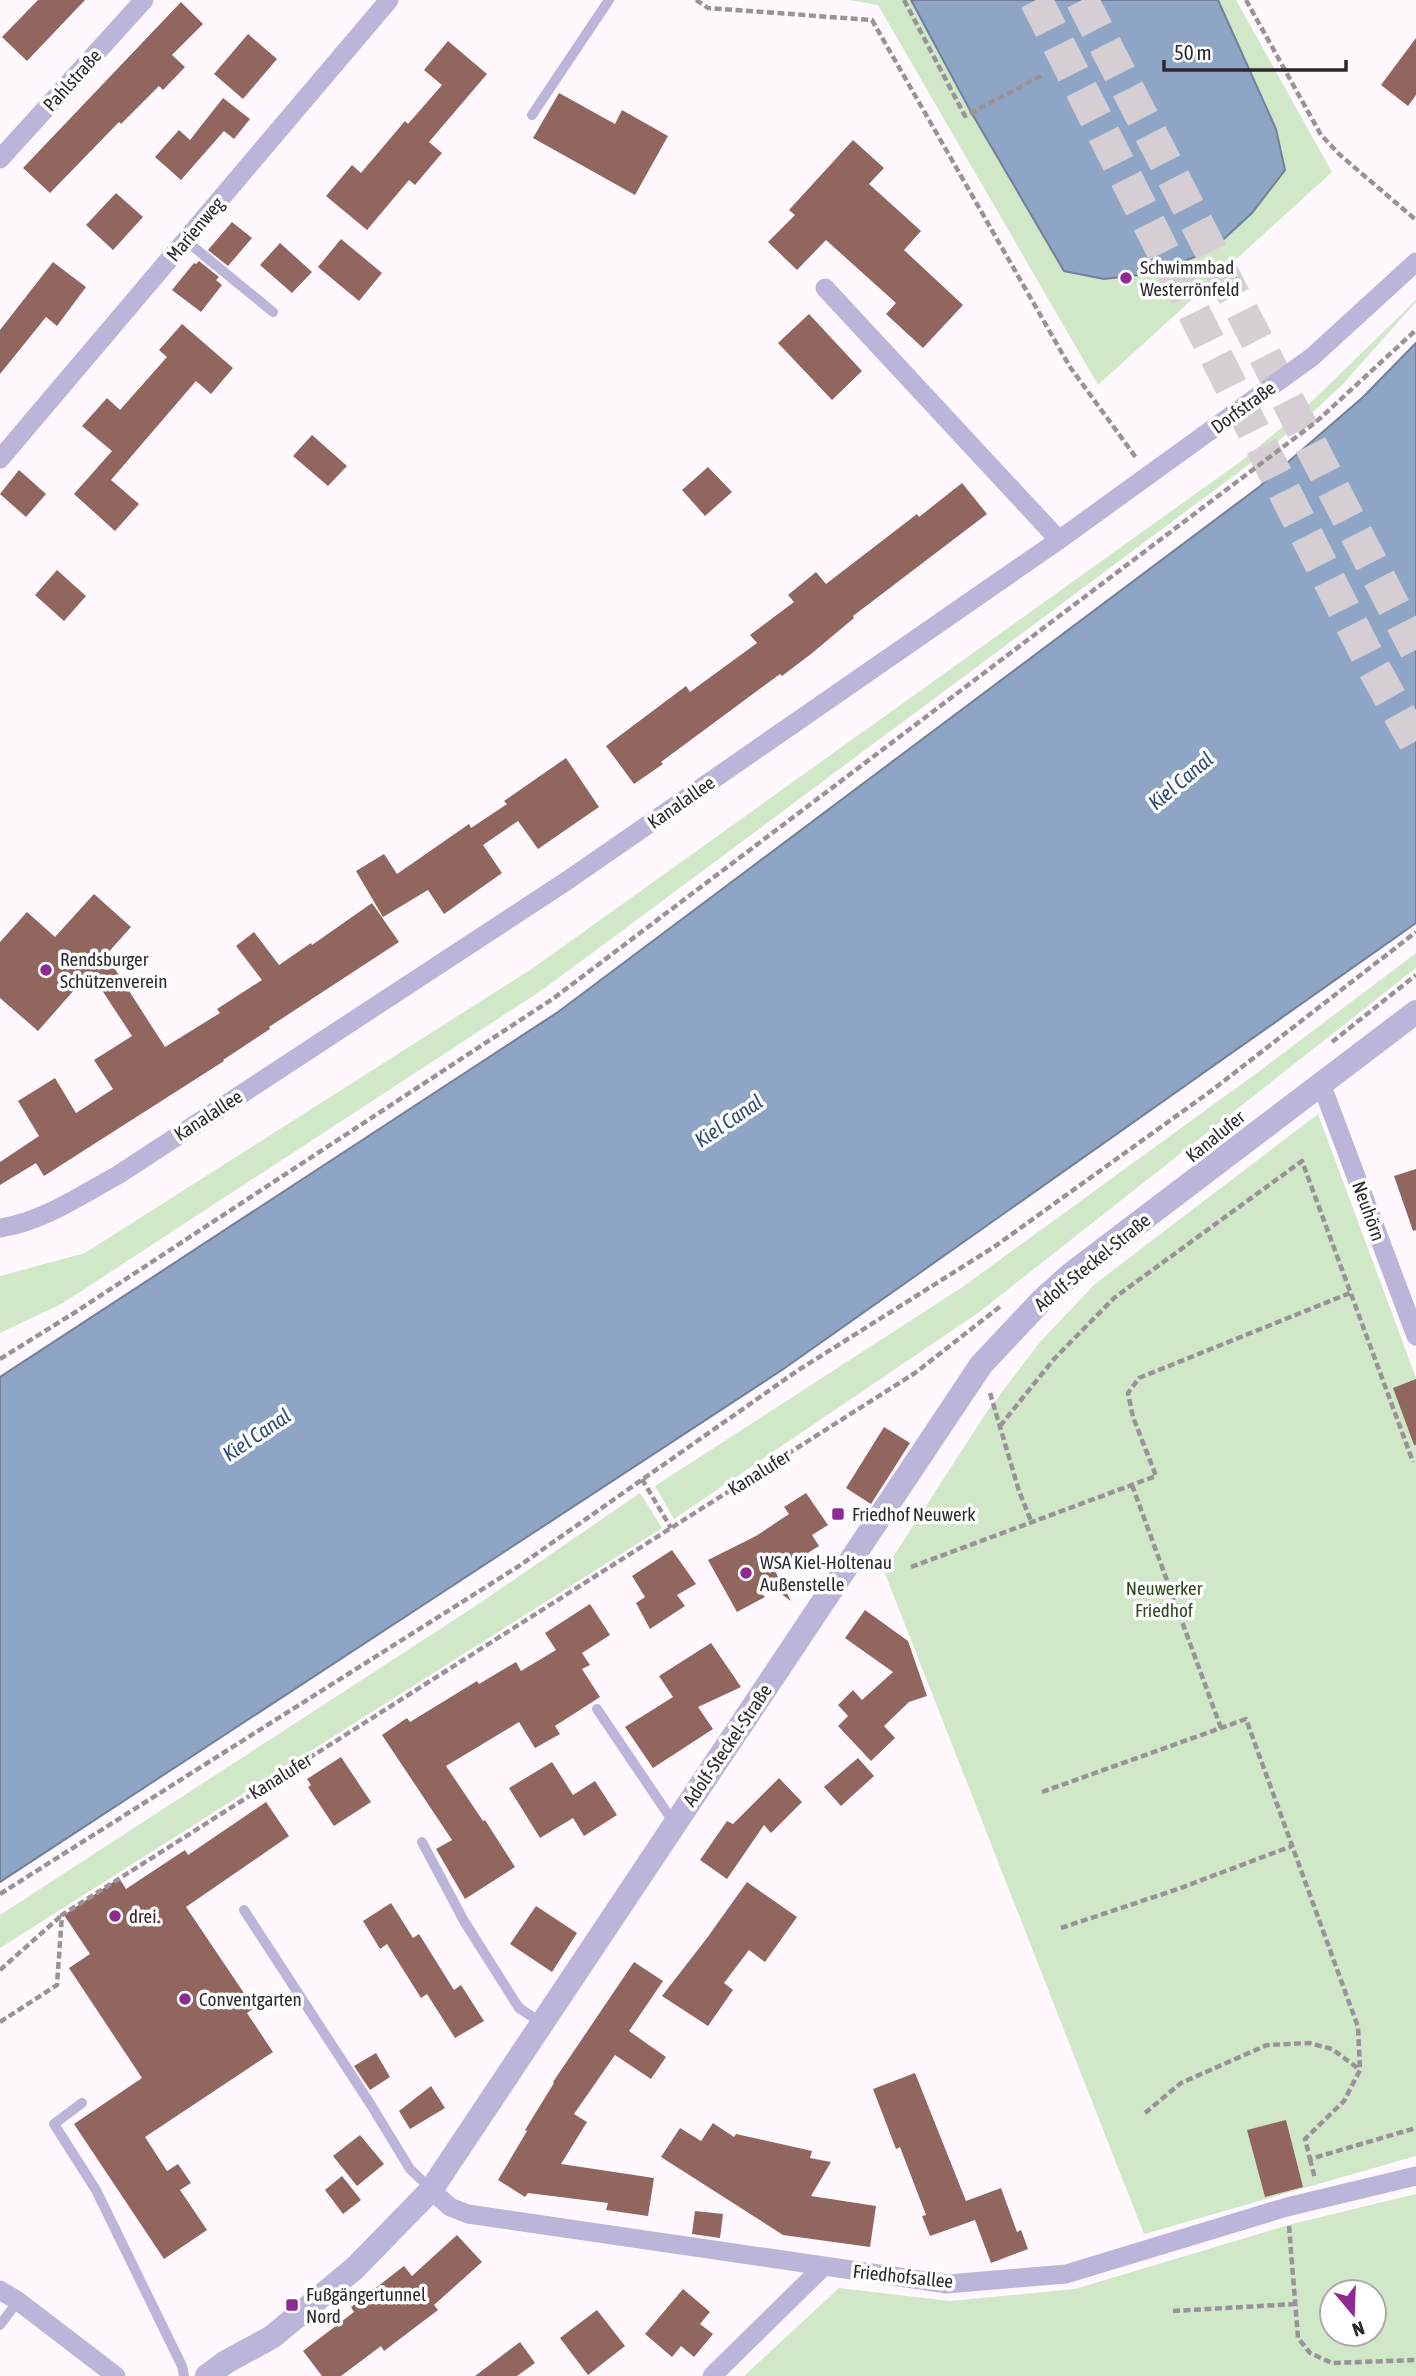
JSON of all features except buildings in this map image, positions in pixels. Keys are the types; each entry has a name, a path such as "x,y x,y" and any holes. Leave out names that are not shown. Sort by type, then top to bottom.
{"street":[{"name":"Pahlstraße","path":"0,159 144,0"},
{"name":"Marienweg","path":"0,458 389,0"},
{"name":"Dorfstraße","path":"1059,540 1312,357 1416,262"},
{"path":"825,288 1059,540"},
{"name":"Kanalallee","path":"0,1228 61,1207 118,1175 568,880 1059,540"},
{"name":"Kanalufer","path":"1264,1129 1416,1013"},
{"name":"Neuhörn","path":"1322,1086 1416,1336"},
{"name":"Adolf-Steckel-Straße","path":"207,2376 226,2362 272,2337 355,2268 431,2190 981,1366 1042,1300 1071,1274 1264,1129"},
{"name":"Friedhofsallee","path":"431,2190 450,2207 468,2214 947,2284 1066,2273 1287,2207 1416,2176"},
{"path":"712,2376 823,2267"},
{"path":"0,2290 116,2376"}],"lane":[{"path":"532,115 609,0"},
{"path":"185,240 273,312"},
{"path":"597,1709 674,1824"},
{"path":"422,1842 464,1921 519,2008 544,2024"},
{"path":"244,1910 410,2169 431,2190"},
{"path":"82,2103 54,2124 96,2190 182,2366 184,2376"},
{"path":"0,2325 18,2301"}],"path":[{"path":"696,0 708,8 872,20 1070,367 1150,476"},
{"path":"904,0 965,116 1041,76"},
{"path":"1246,0 1321,135 1340,155 1416,220"},
{"path":"0,1359 554,998 1316,422 1416,330"},
{"path":"0,1894 519,1566 797,1371 994,1247 1211,1091 1416,932"},
{"path":"1331,1043 1416,975"},
{"path":"1000,1426 1054,1359 1114,1298 1302,1161 1416,1469"},
{"path":"911,1567 1156,1476 1133,1417 1128,1393 1139,1378 1350,1293"},
{"name":"Kanalufer","path":"0,1970 62,1915 915,1373 1012,1297"},
{"path":"959,1339 981,1366 1019,1491 1031,1521"},
{"path":"0,1352 13,1350"},
{"path":"642,1479 671,1528"},
{"path":"1132,1485 1221,1728"},
{"path":"1042,1792 1246,1719 1357,2027 1360,2070 1344,2101 1305,2138 1310,2159 1416,2128"},
{"path":"1061,1928 1178,1889 1292,1846"},
{"path":"0,2022 57,1985 62,1915"},
{"path":"1145,2113 1181,2083 1267,2045 1309,2043 1332,2049 1360,2070"},
{"path":"1287,2207 1298,2338 1310,2353 1332,2363 1416,2360"},
{"path":"1174,2311 1295,2304"}],"green space":[{"name":"Schwimmbad Westerrönfeld","path":"849,0 1236,0 1332,172 1098,385 878,5"},
{"path":"1416,300 1342,385 1247,466 545,988 63,1303 0,1333 0,1276 85,1253 533,968 1244,459 1307,406"},
{"path":"1416,953 1416,968 978,1313 674,1519 655,1486 961,1288 1254,1075"},
{"name":"Neuwerker Friedhof","path":"1318,1114 1416,1378 1416,2156 1144,2234 884,1571 986,1413 1040,1342 1095,1284"},
{"path":"640,1493 662,1528 0,1948 0,1915 474,1607"},
{"path":"1416,2194 1416,2376 744,2376 839,2288 950,2301 1075,2289 1292,2224"}],"water":[{"name":"Schwimmbad Westerrönfeld","path":"911,0 1218,0 1276,129 1285,170 1252,213 1212,250 1155,273 1104,279 1064,271 971,112"},
{"name":"Kiel Canal","path":"1416,343 1416,923 782,1370 0,1882 0,1377 558,1012 1259,487 1362,398"}],"tunnel":[{"path":"1036,0 1372,665 1416,744"},
{"path":"1082,0 1416,650"}],"place":[{"name":"Schwimmbad Westerrönfeld","path":"1126,278"},
{"name":"Rendsburger Schützenverein","path":"46,970"},
{"name":"Friedhof Neuwerk","path":"838,1514"},
{"name":"WSA Kiel-Holtenau Außenstelle","path":"746,1573"},
{"name":"drei.","path":"115,1916"},
{"name":"Conventgarten","path":"185,1999"},
{"name":"Fußgängertunnel Nord","path":"292,2305"}]}
